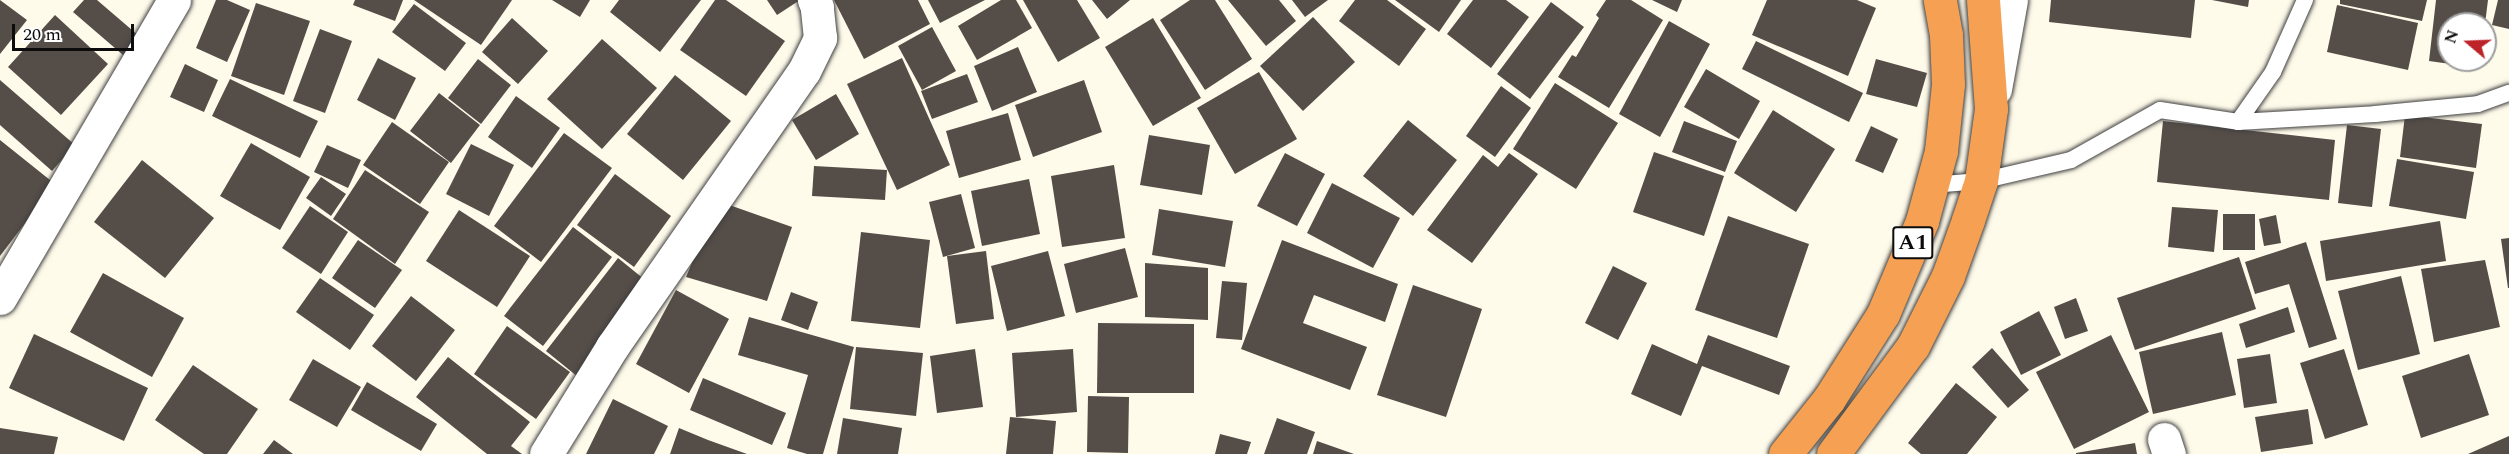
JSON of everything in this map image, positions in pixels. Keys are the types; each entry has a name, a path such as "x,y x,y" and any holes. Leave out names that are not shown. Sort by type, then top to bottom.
{"highway":[{"name":"A1","path":"1785,454 1829,399 1883,314 1922,221 1941,151 1948,84 1946,35 1940,0"},
{"name":"A1","path":"1833,454 1913,346 1948,276 1981,181 1991,109 1983,0"}],"street":[{"path":"0,298 174,0"},
{"path":"546,454 612,347 804,71 820,38 817,7 814,0"},
{"path":"1991,109 2011,0"}],"lane":[{"path":"2238,123 2273,72 2301,14 2305,0"},
{"path":"1931,185 1981,181 2072,160 2160,110 2238,123 2375,114 2478,104 2509,93"}],"building":[{"path":"0,0 27,20 0,54"},
{"path":"84,0 97,0 139,36 123,55 73,12"},
{"path":"216,0 227,0 250,10 227,62 196,48"},
{"path":"355,0 403,0 395,21 353,5"},
{"path":"414,0 512,0 481,45"},
{"path":"552,0 590,0 580,17"},
{"path":"619,0 701,0 660,52 610,12"},
{"path":"715,0 726,0 785,41 746,96 680,50"},
{"path":"767,0 800,0 777,15"},
{"path":"834,0 918,0 930,24 864,59"},
{"path":"928,0 985,0 940,23"},
{"path":"1001,0 1016,0 1032,28 977,60 958,26"},
{"path":"1023,0 1077,0 1100,38 1058,62"},
{"path":"1092,0 1130,0 1107,19"},
{"path":"1190,0 1215,0 1252,59 1205,90 1160,20"},
{"path":"1228,0 1279,0 1296,21 1266,46"},
{"path":"1292,0 1328,0 1305,17"},
{"path":"1355,0 1387,0 1426,29 1399,66 1339,21"},
{"path":"1395,0 1461,0 1439,32"},
{"path":"1473,0 1506,0 1529,17 1491,68 1447,34"},
{"path":"1606,0 1631,0 1663,20 1609,108 1558,77 1572,55 1576,57 1599,18 1596,15"},
{"path":"1652,0 1682,0 1677,12"},
{"path":"1767,0 1857,0 1876,8 1848,76 1752,35"},
{"path":"2051,0 2195,0 2191,38 2049,22"},
{"path":"2212,0 2249,0 2248,7"},
{"path":"2340,0 2427,0 2422,21 2340,4"},
{"path":"2436,0 2488,0 2486,12 2437,12 2437,62 2429,61"},
{"path":"2498,0 2509,0 2509,29 2497,26 2497,12 2495,12"},
{"path":"1551,2 1584,27 1530,99 1497,74"},
{"path":"256,3 310,21 284,95 231,76"},
{"path":"414,4 466,43 445,71 392,32"},
{"path":"2337,5 2418,23 2408,70 2327,52"},
{"path":"55,15 108,64 61,115 8,67"},
{"path":"1313,17 1355,62 1303,111 1260,66"},
{"path":"512,18 548,51 518,84 482,52"},
{"path":"1153,18 1201,98 1153,126 1105,47"},
{"path":"1669,21 1710,44 1660,137 1619,114"},
{"path":"932,27 956,71 922,90 898,46"},
{"path":"320,29 352,41 325,113 293,101"},
{"path":"602,39 657,88 602,149 547,99"},
{"path":"1756,41 1863,93 1849,122 1742,69"},
{"path":"1018,47 1037,92 992,111 974,66"},
{"path":"378,58 416,78 395,120 357,100"},
{"path":"902,58 950,165 897,190 847,84"},
{"path":"478,59 511,85 481,124 448,98"},
{"path":"1876,59 1927,73 1917,107 1866,94"},
{"path":"185,64 218,80 204,112 170,97"},
{"path":"1706,69 1760,101 1739,139 1684,107"},
{"path":"1259,72 1297,139 1235,174 1197,108"},
{"path":"967,74 978,102 932,119 921,91"},
{"path":"675,75 731,121 683,180 627,134"},
{"path":"230,79 318,121 300,158 212,116"},
{"path":"0,80 75,145 52,171 0,125"},
{"path":"1084,80 1102,132 1033,157 1015,105"},
{"path":"1555,83 1618,123 1576,189 1513,149"},
{"path":"1501,86 1531,108 1495,157 1466,136"},
{"path":"439,93 480,125 451,163 410,131"},
{"path":"836,94 859,134 816,160 792,120"},
{"path":"516,96 560,128 532,168 488,137"},
{"path":"1773,110 1835,149 1796,212 1734,173"},
{"path":"1008,113 1021,160 959,178 946,131"},
{"path":"2405,115 2482,124 2476,168 2400,157"},
{"path":"1408,120 1457,160 1413,216 1363,176"},
{"path":"1684,121 1737,141 1725,172 1672,152"},
{"path":"2163,121 2335,140 2329,200 2157,182"},
{"path":"392,122 449,162 420,204 363,165"},
{"path":"2347,125 2381,129 2372,207 2338,203"},
{"path":"1871,126 1898,139 1883,173 1855,161"},
{"path":"564,133 612,168 541,262 494,226"},
{"path":"1149,135 1210,145 1202,195 1140,185"},
{"path":"0,140 55,184 0,256"},
{"path":"251,143 310,177 280,230 220,196"},
{"path":"471,144 514,165 489,216 446,194"},
{"path":"327,145 361,160 348,188 314,172"},
{"path":"1654,152 1724,176 1704,236 1633,212"},
{"path":"1285,153 1325,174 1297,226 1257,206"},
{"path":"1509,153 1538,174 1472,263 1427,230 1483,155 1498,167"},
{"path":"2397,159 2474,172 2466,219 2389,206"},
{"path":"142,160 214,218 165,278 94,222"},
{"path":"1114,165 1125,238 1062,247 1051,176"},
{"path":"814,166 887,170 885,200 812,196"},
{"path":"365,170 429,212 395,264 333,219"},
{"path":"615,174 671,216 634,267 577,225"},
{"path":"321,177 346,194 331,216 306,198"},
{"path":"1029,179 1040,234 982,246 971,191"},
{"path":"1332,183 1400,218 1373,268 1307,233"},
{"path":"961,194 975,248 943,257 929,202"},
{"path":"718,201 792,227 767,301 686,277"},
{"path":"310,206 348,232 321,274 282,248"},
{"path":"2172,207 2218,210 2214,252 2168,247"},
{"path":"1159,209 1233,221 1225,267 1152,255"},
{"path":"459,210 530,256 497,307 426,261"},
{"path":"2223,214 2255,214 2255,250 2223,250"},
{"path":"2276,215 2281,243 2264,246 2259,219"},
{"path":"1728,216 1809,244 1777,338 1695,310"},
{"path":"2440,221 2446,261 2326,281 2320,241"},
{"path":"573,227 612,257 543,346 504,316"},
{"path":"861,232 930,240 920,328 851,321"},
{"path":"2509,238 2509,288 2508,288 2501,239"},
{"path":"358,240 402,270 375,308 332,278"},
{"path":"1282,240 1398,284 1385,322 1314,295 1303,323 1367,347 1350,390 1241,349"},
{"path":"2306,242 2337,339 2309,348 2289,284 2255,294 2245,262"},
{"path":"1125,248 1138,297 1076,313 1064,264"},
{"path":"986,251 994,319 956,324 947,256"},
{"path":"1048,251 1065,316 1007,331 991,266"},
{"path":"2239,257 2256,309 2135,350 2117,298"},
{"path":"618,258 650,284 578,377 546,351"},
{"path":"2485,260 2500,327 2434,342 2421,269"},
{"path":"1145,263 1208,268 1208,320 1145,317"},
{"path":"1613,266 1647,283 1618,340 1585,323"},
{"path":"103,273 184,318 152,377 70,332"},
{"path":"2401,276 2420,354 2358,370 2338,291"},
{"path":"320,278 374,315 350,350 296,312"},
{"path":"1222,281 1247,283 1242,340 1216,338"},
{"path":"1413,285 1482,309 1446,417 1377,395"},
{"path":"676,290 729,319 689,393 636,364"},
{"path":"791,292 818,302 808,330 781,320"},
{"path":"411,296 455,330 416,381 372,346"},
{"path":"2076,298 2088,331 2065,339 2054,307"},
{"path":"2288,307 2295,332 2246,348 2239,324"},
{"path":"2039,311 2061,355 2021,375 2000,332"},
{"path":"749,317 854,347 823,454 807,454 787,448 808,375 738,355"},
{"path":"1098,323 1194,324 1194,393 1097,393"},
{"path":"507,326 570,372 536,419 474,374"},
{"path":"2222,332 2236,395 2153,414 2139,352"},
{"path":"34,334 148,388 124,441 9,388"},
{"path":"1708,335 1790,366 1779,395 1702,366 1681,416 1631,394 1652,344 1697,364"},
{"path":"2111,335 2149,412 2074,449 2036,372"},
{"path":"856,347 923,353 916,416 850,409"},
{"path":"1992,348 2029,390 2008,408 1972,367"},
{"path":"975,349 983,407 937,413 930,356"},
{"path":"1073,349 1077,412 1016,417 1012,353"},
{"path":"2344,349 2368,425 2325,439 2300,363"},
{"path":"2270,354 2277,403 2244,408 2237,359"},
{"path":"2469,354 2489,415 2421,438 2402,376"},
{"path":"448,357 530,422 511,446 522,454 487,454 416,397"},
{"path":"313,359 361,387 337,427 289,400"},
{"path":"193,365 258,409 227,454 204,454 155,420"},
{"path":"703,378 786,413 772,445 690,410"},
{"path":"367,382 437,424 421,451 351,410"},
{"path":"1956,383 1997,417 1967,454 1921,454 1908,443"},
{"path":"1088,396 1129,397 1128,453 1087,452"},
{"path":"613,399 668,426 654,454 586,454"},
{"path":"2308,409 2313,444 2261,452 2255,417"},
{"path":"1010,417 1056,421 1053,454 1006,454"},
{"path":"843,418 902,428 898,454 837,454"},
{"path":"1277,418 1315,432 1307,454 1264,454"},
{"path":"0,428 58,437 54,454 0,454"},
{"path":"679,428 708,440 747,454 670,454"},
{"path":"1220,434 1251,442 1247,454 1215,454"},
{"path":"2509,436 2509,454 2468,454"},
{"path":"274,440 293,454 263,454"},
{"path":"1317,441 1354,454 1313,454"},
{"path":"2135,443 2137,454 2076,454 2076,453"}]}
